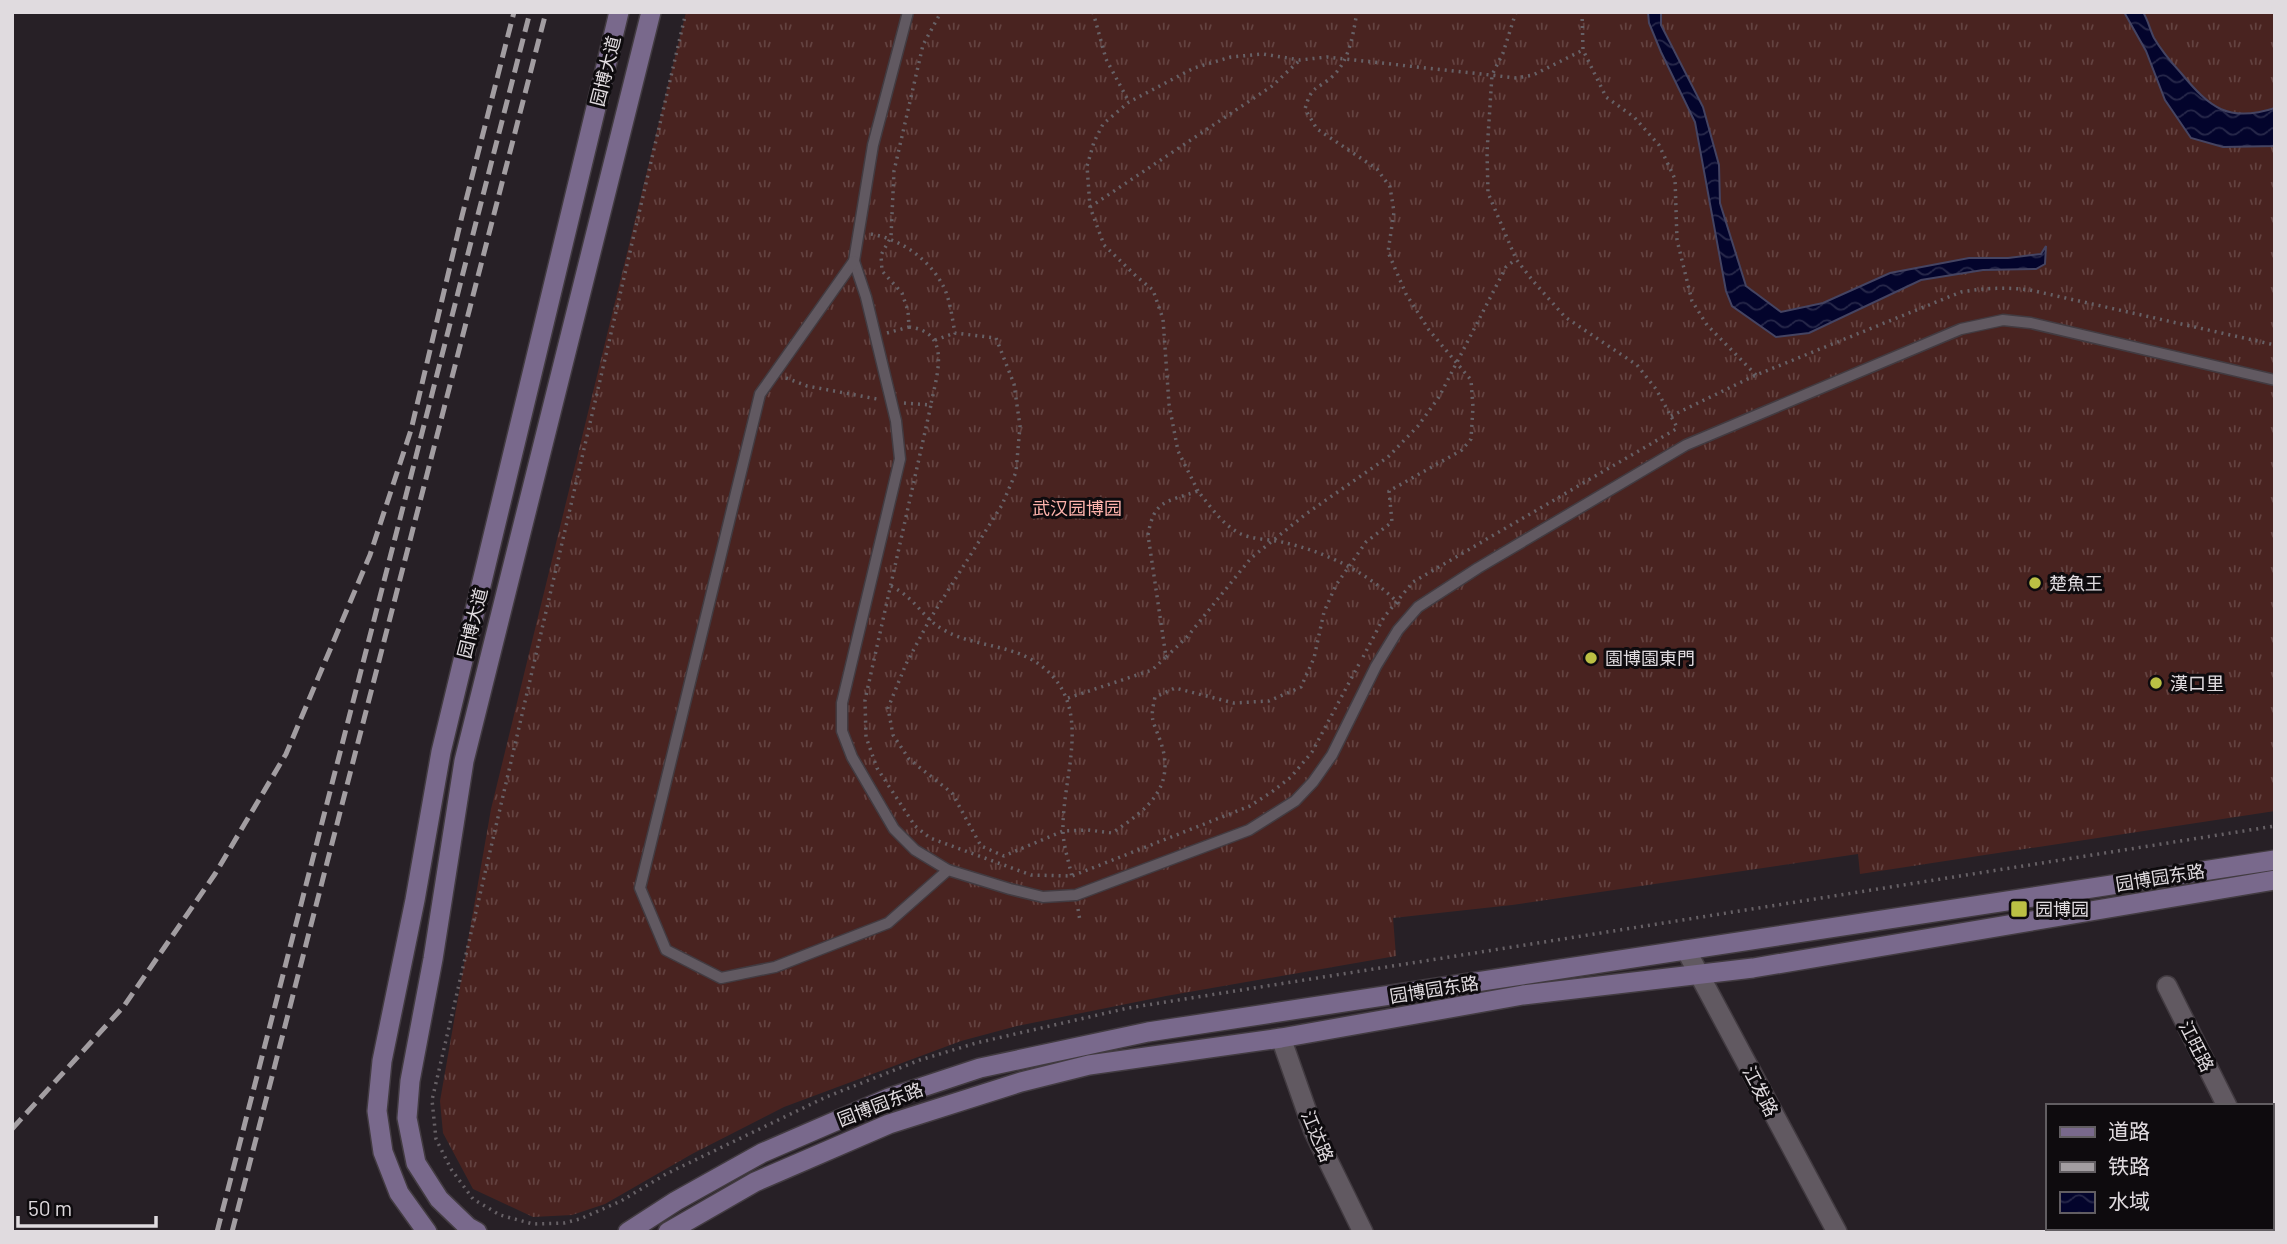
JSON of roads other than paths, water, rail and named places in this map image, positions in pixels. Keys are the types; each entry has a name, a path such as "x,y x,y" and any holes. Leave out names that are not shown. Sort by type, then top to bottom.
{"main road":[{"name":"园博大道","path":"426,1231 399,1193 383,1152 377,1111 382,1062 441,752 619,12"},
{"name":"园博大道","path":"477,1232 468,1227 439,1199 416,1163 407,1118 410,1081 433,959 464,761 651,12"},
{"name":"园博园东路","path":"628,1232 676,1201 762,1153 890,1098 980,1068 1148,1032 2275,860"},
{"name":"园博园东路","path":"668,1232 755,1182 889,1124 1021,1082 1089,1065 1281,1038 1523,995 1754,968 2275,880"}],"street":[{"name":"江发路","path":"1686,950 1837,1232"},
{"name":"江旺路","path":"2167,986 2226,1104"},
{"name":"江达路","path":"1281,1038 1314,1132 1363,1232"}],"lane":[{"path":"908,12 873,145 854,261 760,394 640,888 666,950 721,978 775,967 888,923 947,870"},
{"path":"854,261 866,297 901,460 842,703 842,731 852,757 894,829 915,850 947,870 1043,897 1076,895 1249,830 1295,801 1313,782 1332,755 1376,666 1398,630 1418,607 1478,568 1686,445 1961,330 2003,320 2031,323 2275,380"}],"water":[{"path":"1648,12 1661,12 1661,25 1703,107 1719,165 1720,203 1746,286 1781,312 1823,303 1890,273 1969,258 2008,258 2041,254 2046,246 2045,264 2036,269 1983,270 1921,280 1809,333 1776,337 1732,306 1726,291 1695,122 1661,52 1649,23"},
{"path":"2124,12 2143,12 2163,51 2191,85 2211,103 2232,113 2245,114 2275,108 2275,146 2223,147 2191,138 2165,100 2146,51"}],"railway":[{"path":"12,1129 124,1006 215,874 286,754 370,555 411,430 514,12"},
{"path":"217,1232 530,12"},
{"path":"232,1232 546,12"}],"place":[{"name":"楚魚王","path":"2035,583"},
{"name":"園博園東門","path":"1591,658"},
{"name":"漢口里","path":"2156,683"},
{"name":"园博园","path":"2019,909"}],"park label":[{"name":"武汉园博园","path":"1077,508"}]}
